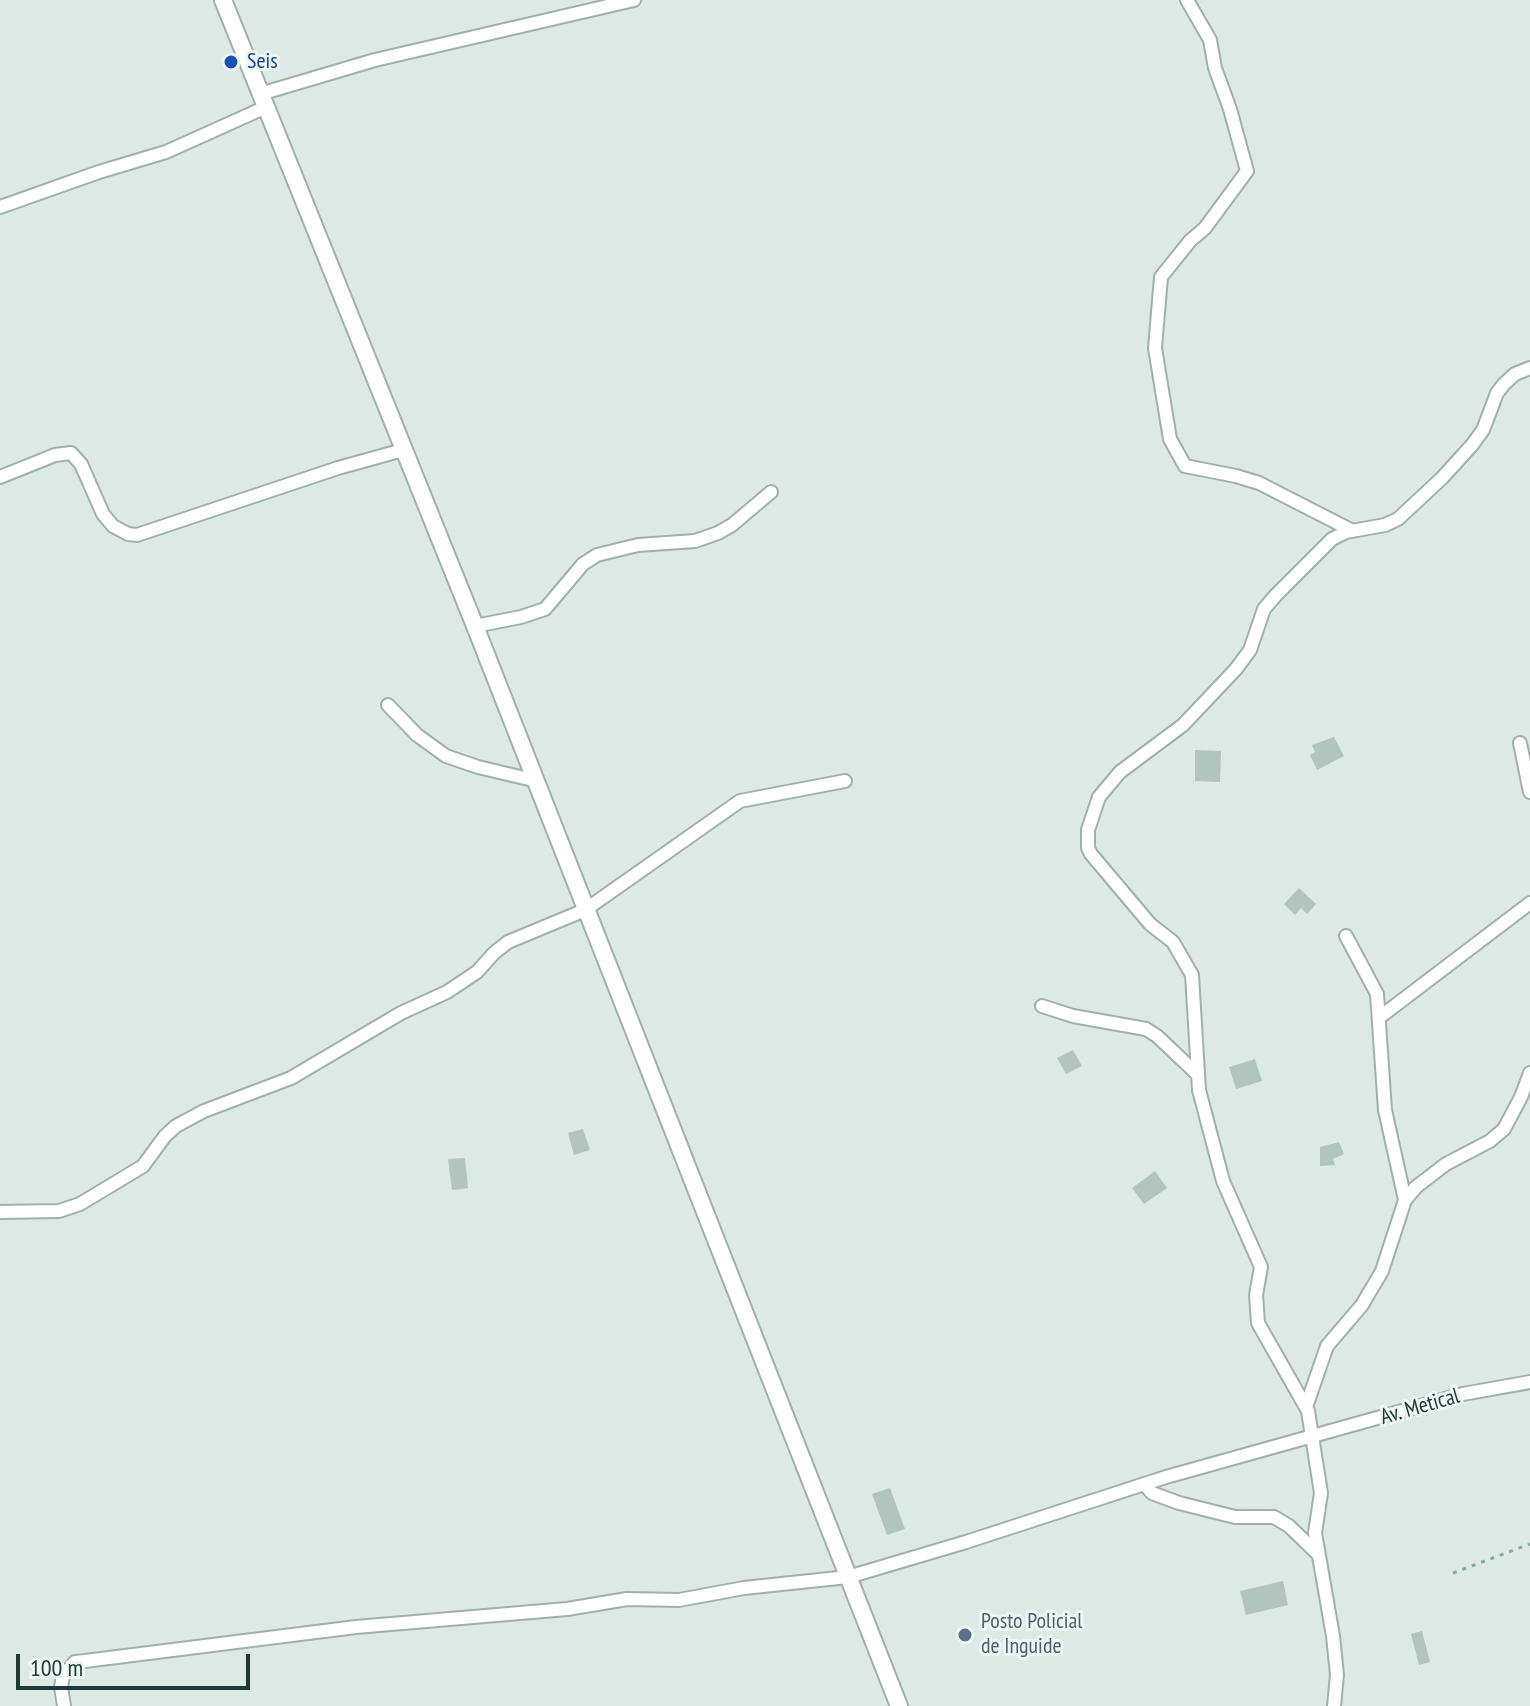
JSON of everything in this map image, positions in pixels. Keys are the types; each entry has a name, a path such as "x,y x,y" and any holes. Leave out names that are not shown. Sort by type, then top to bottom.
{"street":[{"path":"223,0 475,626 899,1706"},
{"path":"0,207 166,152 263,100 375,60 634,0"},
{"path":"1187,0 1210,40 1215,68 1247,171 1205,228 1190,241 1161,277 1155,348 1170,439 1185,466 1259,483 1351,530"},
{"path":"1334,1706 1337,1675 1315,1533 1321,1493 1312,1436 1306,1407 1258,1323 1256,1295 1261,1267 1223,1181 1196,1073 1192,975 1173,942 1150,924 1091,854 1087,840 1099,797 1120,772 1183,725 1236,669 1250,650 1264,609 1276,595 1332,539 1351,530 1392,523 1406,512 1472,445 1487,422 1497,393 1504,384 1515,374 1530,368"},
{"path":"0,477 55,455 71,453 81,464 103,514 113,526 137,535 338,468 403,450"},
{"path":"475,626 545,609 583,564 597,555 638,545 695,541 718,533 771,492"},
{"path":"388,705 417,735 446,756 533,780"},
{"path":"1520,743 1530,792"},
{"path":"0,1212 59,1211 80,1204 143,1166 176,1126 204,1111 291,1078 401,1013 421,1006 464,981 508,942 585,910 740,801 845,781"},
{"path":"1380,1017 1530,903"},
{"path":"1346,936 1377,994 1385,1110 1405,1200"},
{"path":"1042,1006 1073,1016 1146,1029 1196,1073"},
{"path":"1306,1407 1327,1346 1362,1305 1382,1271 1405,1200 1416,1187 1446,1164 1490,1141 1504,1129 1530,1073"},
{"name":"Av. Metical","path":"64,1706 63,1676 75,1662 414,1621 567,1609 627,1599 679,1600 744,1588 848,1577 1144,1484 1463,1394 1530,1382"},
{"path":"1144,1484 1152,1493 1179,1503 1235,1517 1274,1517 1289,1526 1319,1555"}],"path":[{"path":"1453,1573 1530,1544"}],"building":[{"path":"1334,737 1344,756 1317,770 1310,755 1315,752 1312,745"},
{"path":"1195,750 1221,751 1220,782 1195,781"},
{"path":"1299,888 1316,904 1307,914 1301,908 1295,915 1284,904"},
{"path":"1073,1050 1082,1066 1066,1074 1057,1058"},
{"path":"1255,1059 1262,1081 1236,1089 1229,1067"},
{"path":"583,1129 590,1150 574,1155 568,1133"},
{"path":"1339,1142 1344,1154 1333,1159 1335,1165 1320,1166 1320,1147"},
{"path":"465,1158 468,1188 452,1190 448,1159"},
{"path":"1155,1171 1167,1188 1144,1204 1132,1188"},
{"path":"890,1488 905,1529 887,1535 872,1494"},
{"path":"1283,1581 1288,1605 1246,1615 1240,1591"},
{"path":"1422,1631 1430,1662 1419,1665 1411,1634"}],"place":[{"name":"Seis","path":"231,62"},
{"name":"Posto Policial de Inguide","path":"965,1635"}]}
